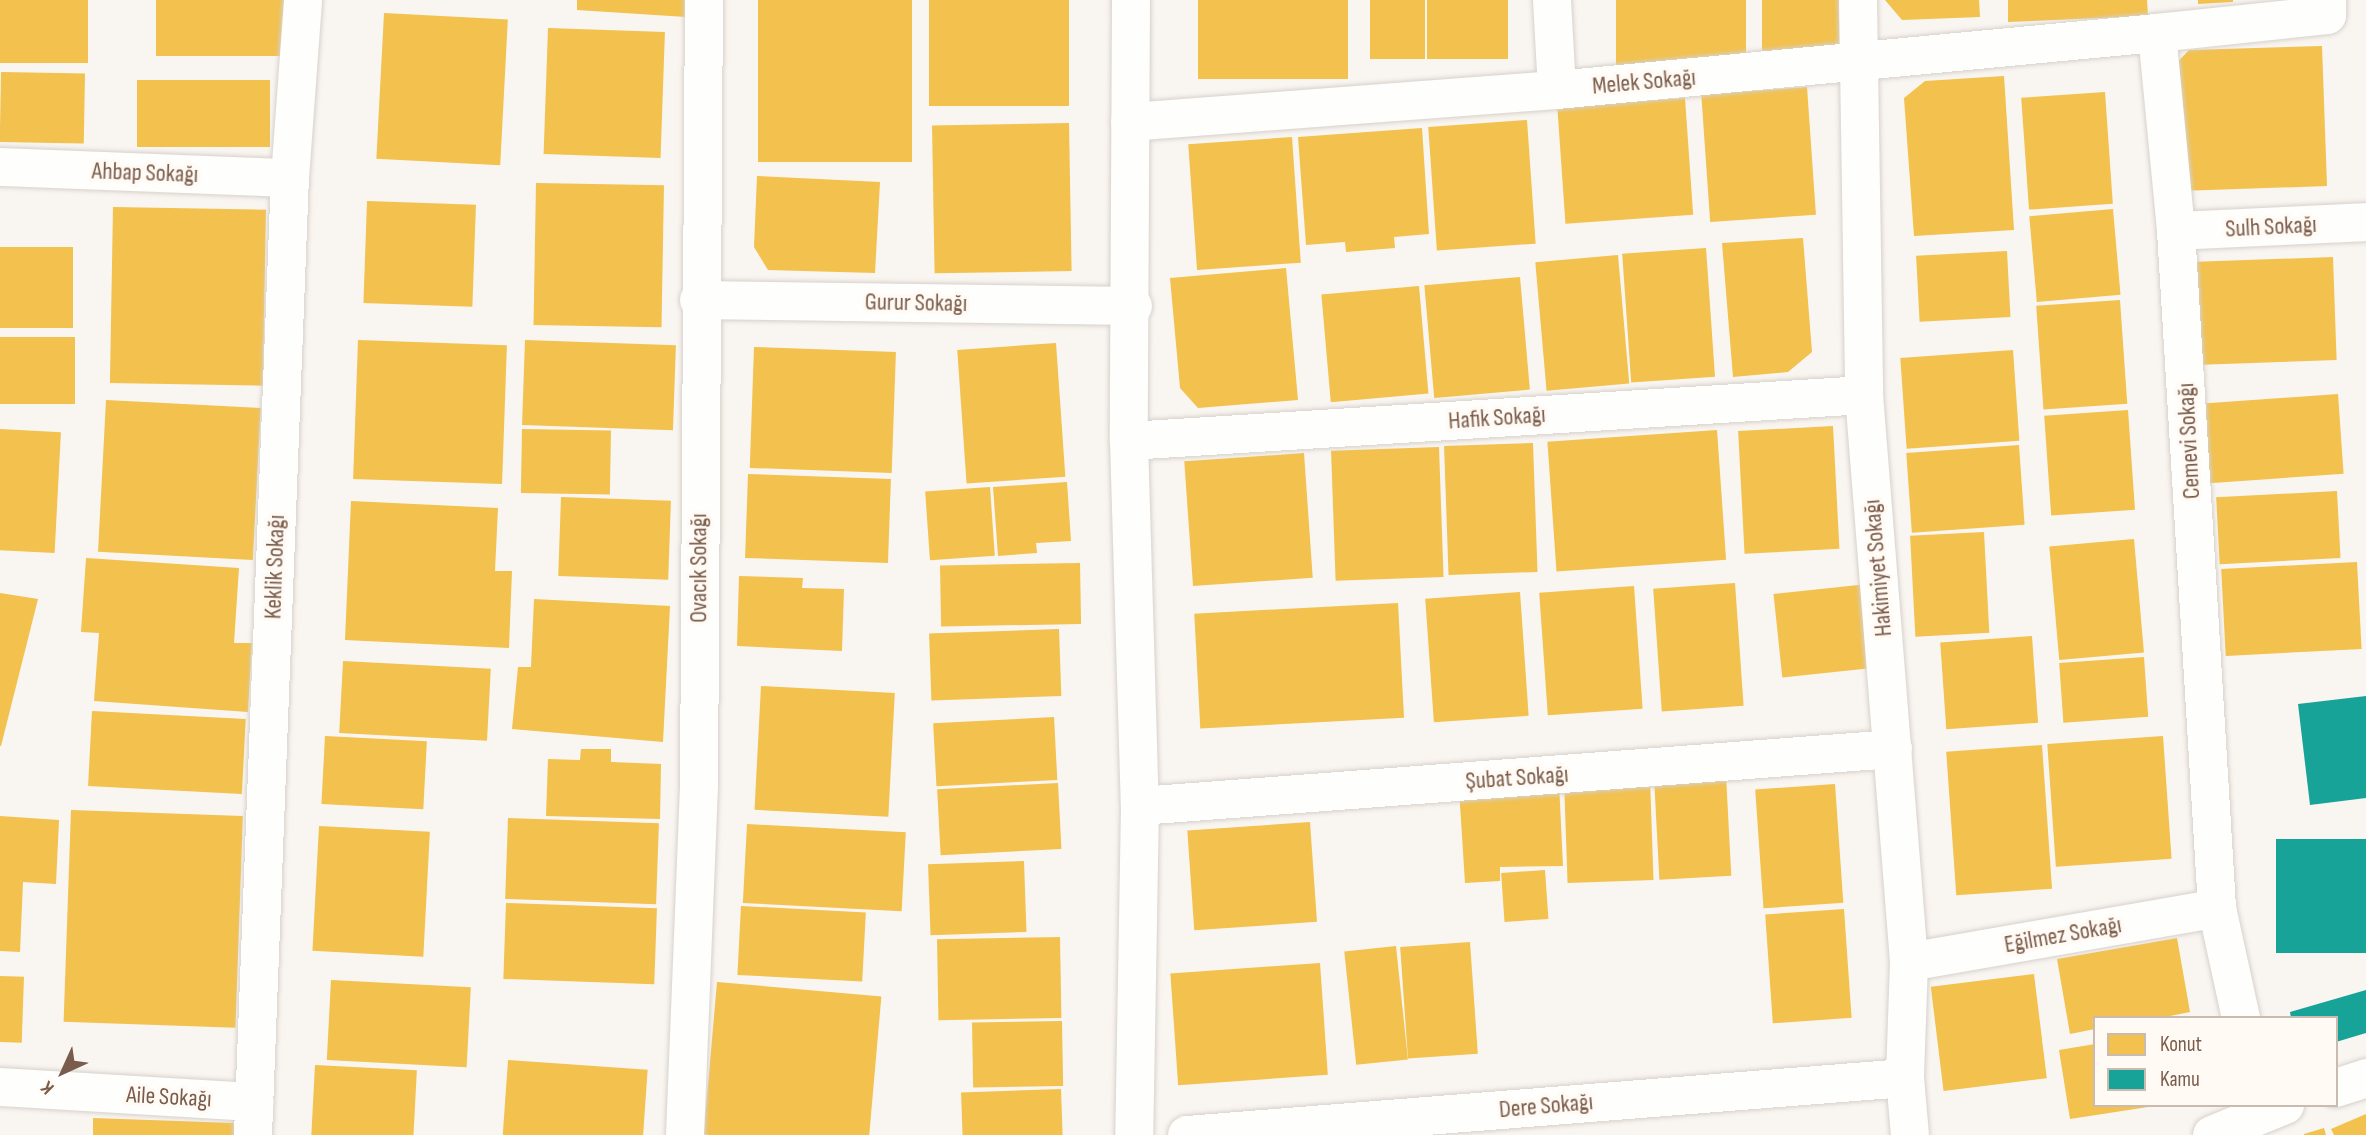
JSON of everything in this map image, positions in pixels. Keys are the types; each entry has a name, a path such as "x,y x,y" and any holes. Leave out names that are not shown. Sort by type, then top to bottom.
{"street":[{"name":"Keklik Sokağı","path":"254,1118 290,178 303,0"},
{"name":"Ovacık Sokağı","path":"685,1135 699,786 699,300 705,0"},
{"path":"1131,0 1133,306 1129,441 1140,806 1134,1135"},
{"path":"1552,0 1558,90"},
{"name":"Hakimiyet Sokağı","path":"1858,0 1864,395 1909,962 1905,1078 1910,1135"},
{"path":"2157,33 2327,8"},
{"name":"Melek Sokağı","path":"1130,122 1558,90 2157,33"},
{"name":"Cemevi Sokağı","path":"2157,33 2176,231 2217,908 2241,1016"},
{"name":"Ahbap Sokağı","path":"0,167 290,178"},
{"name":"Sulh Sokağı","path":"2176,231 2366,222"},
{"name":"Gurur Sokağı","path":"699,300 1133,306"},
{"name":"Hafik Sokağı","path":"1129,441 1864,395"},
{"name":"Şubat Sokağı","path":"1140,806 1893,749"},
{"name":"Eğilmez Sokağı","path":"1909,962 2217,908"},
{"name":"Dere Sokağı","path":"1187,1135 1905,1078"},
{"path":"2338,1087 2366,1078"},
{"name":"Aile Sokağı","path":"0,1087 254,1118"},
{"path":"2212,1135 2268,1108"}],"building: Konut":[{"path":"0,0 88,0 88,63 0,63"},
{"path":"156,0 288,0 288,56 156,56"},
{"path":"577,0 687,0 686,17 577,10"},
{"path":"758,0 912,0 912,162 758,162"},
{"path":"929,0 1069,0 1069,106 929,106"},
{"path":"1198,0 1348,0 1348,79 1198,79"},
{"path":"1370,0 1425,0 1425,59 1370,59"},
{"path":"1427,0 1508,0 1508,59 1427,59"},
{"path":"1616,0 1746,0 1746,67 1616,67"},
{"path":"1762,0 1848,0 1848,64 1762,64"},
{"path":"1885,0 1979,0 1980,17 1902,20"},
{"path":"2008,0 2147,0 2148,16 2008,22"},
{"path":"2198,0 2233,0 2233,2 2198,4"},
{"path":"384,13 508,19 500,165 376,159"},
{"path":"548,28 665,32 661,158 544,154"},
{"path":"2322,46 2327,186 2179,191 2168,72 2189,50"},
{"path":"1,72 85,73 84,143 0,142"},
{"path":"2004,76 2014,230 1914,236 1904,98 1925,81"},
{"path":"137,80 270,80 270,147 137,147"},
{"path":"1807,87 1816,215 1710,222 1701,94"},
{"path":"2105,92 2113,204 2029,210 2021,98"},
{"path":"1685,98 1693,215 1565,224 1557,107"},
{"path":"1527,120 1536,244 1437,251 1428,127"},
{"path":"1069,123 1072,271 935,273 932,125"},
{"path":"1422,128 1429,234 1394,237 1395,248 1346,252 1345,242 1306,245 1298,137"},
{"path":"1292,137 1301,263 1197,270 1188,144"},
{"path":"757,176 880,182 875,273 768,270 754,247"},
{"path":"536,183 664,185 662,327 534,325"},
{"path":"367,201 476,205 472,307 363,303"},
{"path":"113,207 266,210 263,386 110,383"},
{"path":"2113,209 2120,295 2037,302 2029,216"},
{"path":"1803,238 1812,352 1788,372 1733,377 1722,243"},
{"path":"0,247 73,247 73,328 0,328"},
{"path":"1706,248 1715,377 1631,383 1622,254"},
{"path":"2007,251 2010,317 1920,322 1916,256"},
{"path":"1618,255 1629,384 1547,391 1535,262"},
{"path":"2333,257 2337,360 2195,365 2191,262"},
{"path":"1286,268 1298,400 1198,408 1180,388 1170,278"},
{"path":"1520,277 1530,390 1434,398 1424,285"},
{"path":"1419,286 1428,394 1331,402 1321,295"},
{"path":"2120,300 2127,404 2043,410 2036,306"},
{"path":"0,337 75,337 75,404 0,404"},
{"path":"358,340 507,345 502,484 353,479"},
{"path":"525,340 676,345 673,430 522,425"},
{"path":"1056,343 1065,477 967,484 957,350"},
{"path":"754,347 896,352 892,473 750,468"},
{"path":"2013,350 2019,441 1907,449 1900,358"},
{"path":"2338,394 2344,474 2209,483 2203,403"},
{"path":"106,400 261,408 253,560 98,552"},
{"path":"2128,410 2135,510 2051,516 2044,416"},
{"path":"1833,426 1839,549 1745,554 1738,431"},
{"path":"0,429 61,432 55,553 0,550"},
{"path":"522,429 611,431 610,495 521,493"},
{"path":"1717,430 1726,560 1556,572 1547,442"},
{"path":"1533,443 1538,572 1449,575 1444,446"},
{"path":"2019,445 2025,525 1912,533 1906,453"},
{"path":"1439,447 1444,577 1336,581 1331,451"},
{"path":"1304,453 1313,578 1193,586 1184,461"},
{"path":"748,474 891,479 888,563 745,558"},
{"path":"1067,482 1071,541 1036,543 1037,553 998,556 993,487"},
{"path":"990,487 995,556 930,560 925,492"},
{"path":"2337,491 2341,558 2220,564 2216,497"},
{"path":"561,497 671,501 668,580 558,576"},
{"path":"351,501 498,508 495,571 512,571 509,648 345,640"},
{"path":"1984,532 1989,633 1915,637 1910,536"},
{"path":"2134,539 2144,653 2059,660 2049,546"},
{"path":"86,558 239,568 234,643 252,643 248,712 94,701 99,633 81,632"},
{"path":"2357,562 2362,649 2226,656 2221,569"},
{"path":"1080,563 1081,624 941,626 940,565"},
{"path":"739,576 803,578 802,588 844,589 842,651 737,646"},
{"path":"1735,583 1744,706 1662,711 1653,589"},
{"path":"1868,584 1877,668 1782,677 1774,594"},
{"path":"1634,586 1643,709 1548,715 1539,593"},
{"path":"1520,592 1529,716 1434,722 1425,599"},
{"path":"0,593 38,599 1,746 0,746"},
{"path":"534,599 670,606 663,742 512,729 518,667 531,667"},
{"path":"1398,603 1404,718 1200,729 1194,614"},
{"path":"1059,629 1061,696 931,700 929,634"},
{"path":"2032,636 2038,723 1946,729 1940,642"},
{"path":"2144,657 2148,717 2063,723 2059,663"},
{"path":"343,661 491,669 487,741 339,733"},
{"path":"761,686 895,693 888,817 755,810"},
{"path":"92,711 246,719 242,794 88,786"},
{"path":"1054,717 1057,780 936,786 933,723"},
{"path":"325,736 427,741 423,809 321,804"},
{"path":"2163,736 2172,859 2056,867 2047,744"},
{"path":"2042,745 2052,889 1956,895 1946,752"},
{"path":"581,749 611,749 611,762 661,764 660,819 546,816 548,759 580,760"},
{"path":"1726,775 1731,876 1659,880 1654,779"},
{"path":"1650,779 1654,880 1568,883 1564,782"},
{"path":"1058,783 1061,849 941,855 937,789"},
{"path":"1559,783 1563,866 1500,867 1500,881 1465,883 1459,789"},
{"path":"1835,784 1843,903 1763,908 1755,790"},
{"path":"71,810 243,816 235,1028 64,1022"},
{"path":"0,816 59,820 56,884 23,882 20,952 0,951"},
{"path":"508,818 659,823 656,904 505,899"},
{"path":"1310,822 1317,922 1194,930 1187,831"},
{"path":"747,824 906,832 902,911 743,903"},
{"path":"319,826 430,832 423,957 312,951"},
{"path":"1024,861 1026,932 931,935 928,864"},
{"path":"1545,870 1548,919 1505,922 1501,873"},
{"path":"506,903 657,908 654,984 503,979"},
{"path":"741,906 866,913 862,981 737,975"},
{"path":"1844,909 1852,1018 1773,1023 1765,915"},
{"path":"1060,937 1061,1018 938,1020 937,939"},
{"path":"2177,938 2190,1012 2170,1016 2093,1016 2093,1029 2070,1034 2057,959"},
{"path":"1470,942 1478,1054 1408,1059 1400,947"},
{"path":"1396,946 1408,1059 1356,1065 1344,951"},
{"path":"1320,963 1328,1075 1178,1085 1170,973"},
{"path":"2034,974 2047,1078 1944,1091 1931,987"},
{"path":"0,976 24,977 22,1043 0,1042"},
{"path":"331,980 471,987 467,1067 327,1060"},
{"path":"717,982 881,996 869,1135 704,1134"},
{"path":"1062,1021 1063,1086 973,1088 972,1023"},
{"path":"2093,1044 2093,1107 2148,1107 2070,1119 2059,1050"},
{"path":"508,1060 648,1070 643,1135 503,1135"},
{"path":"315,1065 417,1070 413,1135 311,1135"},
{"path":"1061,1089 1063,1135 963,1135 961,1092"},
{"path":"2366,1114 2366,1135 2334,1135 2331,1129"},
{"path":"93,1118 235,1123 235,1135 93,1135"},
{"path":"2324,1128 2326,1135 2304,1135 2304,1134"}],"building: Kamu":[{"path":"2366,696 2366,798 2310,805 2298,704"},
{"path":"2276,839 2366,839 2366,953 2276,953"},
{"path":"2366,990 2366,1033 2338,1041 2338,1016 2291,1016 2290,1012"}]}
